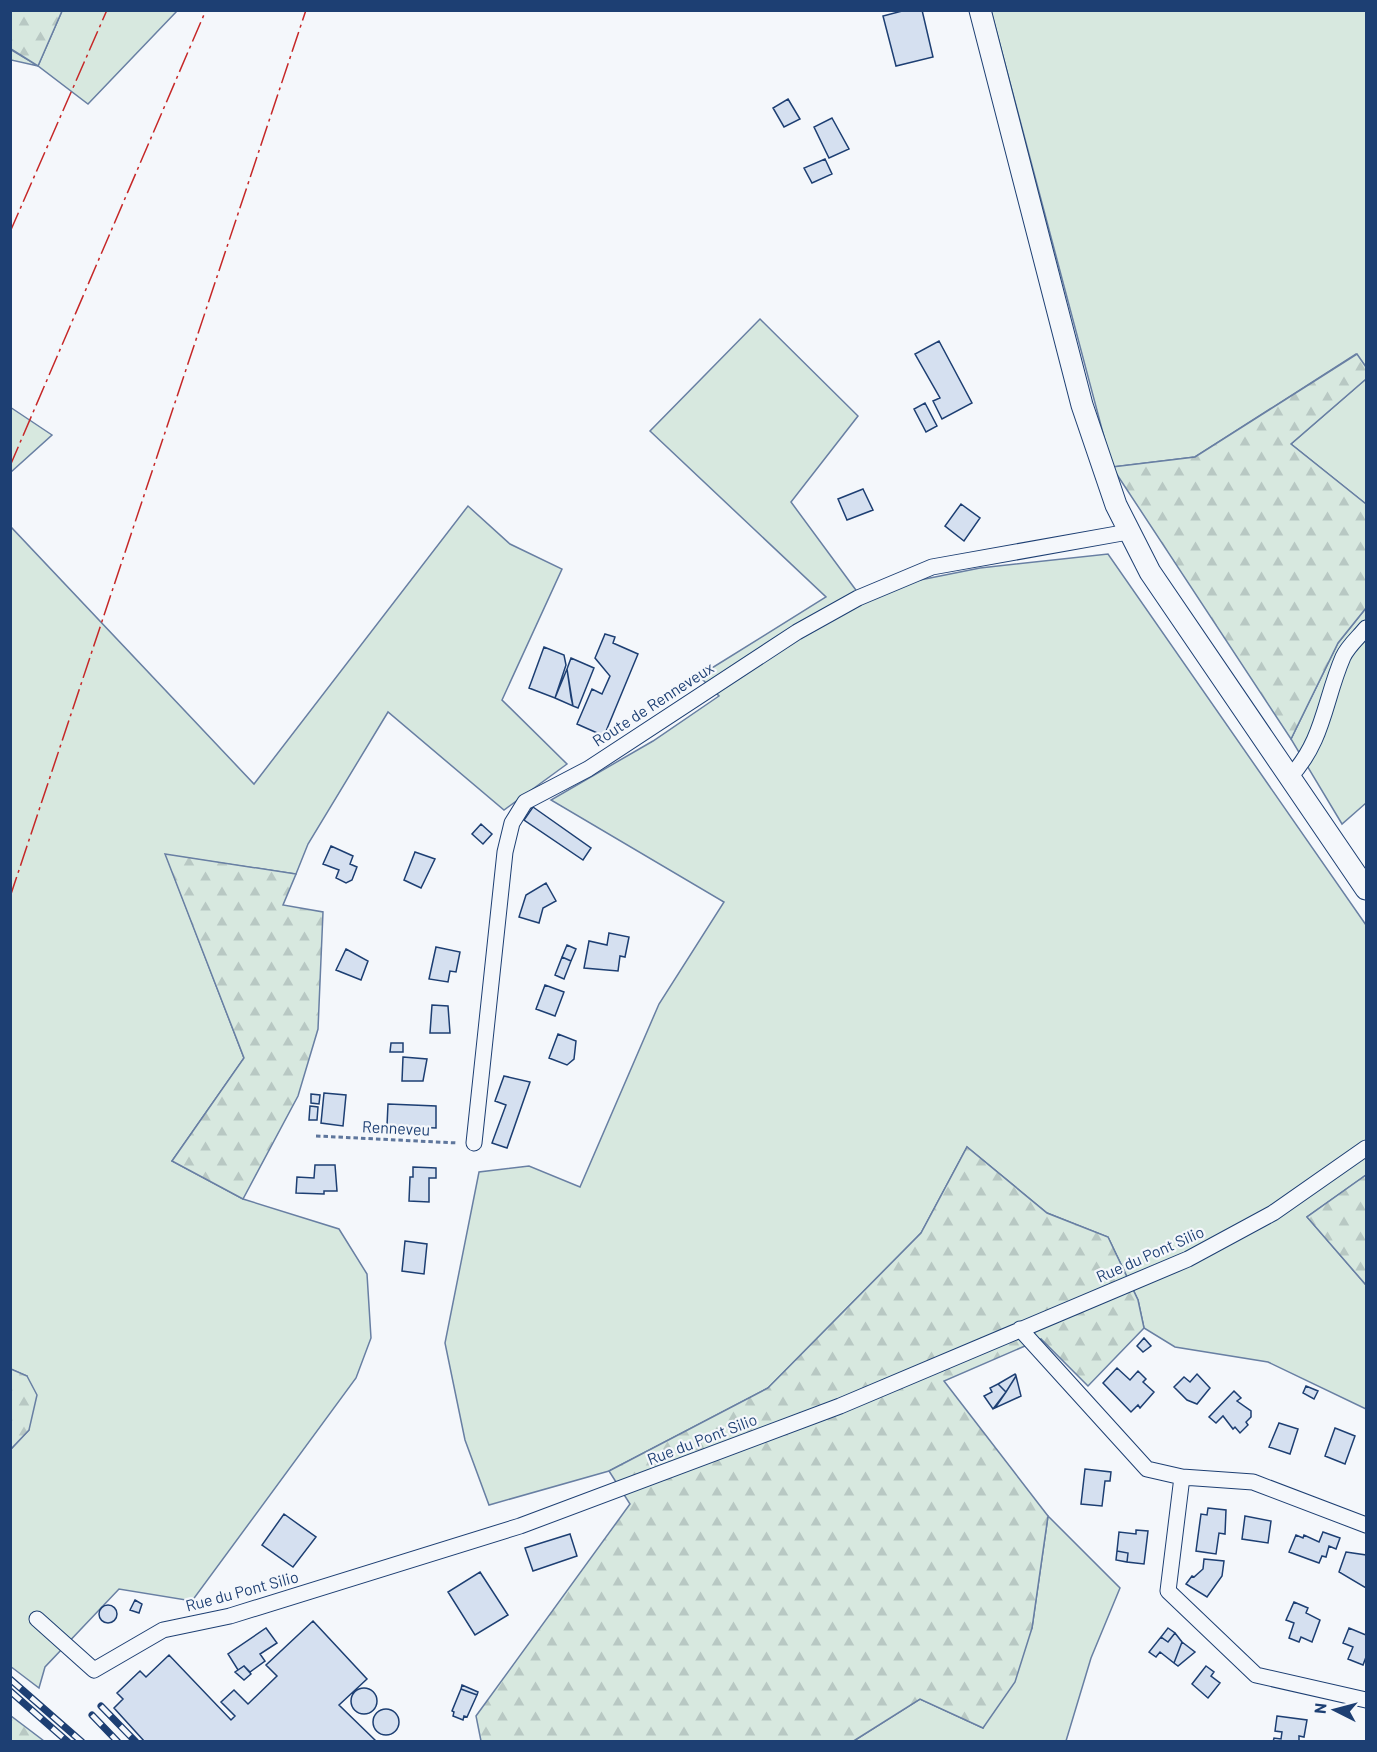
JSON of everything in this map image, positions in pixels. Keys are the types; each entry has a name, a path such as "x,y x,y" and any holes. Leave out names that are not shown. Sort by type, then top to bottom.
{"main road":[{"path":"980,10 1082,405 1128,532 1150,572 1366,889"}],"street":[{"name":"Route de Renneveux","path":"474,1143 505,852 512,823 525,802 588,769 797,632 891,582 932,567 1128,532"},
{"path":"1289,778 1302,764 1315,744 1344,655 1366,628"},
{"name":"Rue du Pont Silio","path":"37,1619 94,1670 163,1630 230,1616 520,1526 840,1406 1188,1259 1273,1213 1366,1148"},
{"path":"1020,1329 1148,1469 1182,1477 1253,1482 1366,1525"},
{"path":"1182,1477 1168,1592 1256,1675 1366,1700"}],"path":[{"name":"Renneveu","path":"316,1136 474,1143"}],"green space":[{"path":"10,11 62,11 38,66 11,49"},
{"path":"62,11 177,11 88,104 38,66"},
{"path":"991,11 1366,11 1366,367 1356,354 1195,457 1112,467"},
{"path":"10,49 38,66 11,60"},
{"path":"760,319 858,416 791,502 864,601 915,581 980,568 1108,554 1366,925 1366,1175 1307,1217 1366,1285 1366,1409 1268,1362 1175,1347 1144,1328 1138,1300 1108,1237 1047,1213 967,1147 921,1233 768,1388 609,1471 489,1505 465,1440 445,1343 479,1172 529,1166 580,1187 659,1004 724,902 551,800 653,741 719,696 699,676 826,597 650,431"},
{"path":"1357,354 1366,367 1366,379 1291,444 1366,504 1366,608 1338,643 1291,739 1112,467 1195,457"},
{"path":"1366,379 1366,504 1291,444"},
{"path":"10,407 52,435 11,472 10,472"},
{"path":"468,506 510,544 562,569 502,700 567,764 504,810 388,712 308,844 296,874 166,855 244,1058 172,1161 243,1199 339,1229 367,1274 371,1338 356,1378 192,1601 119,1589 45,1667 39,1688 10,1666 11,1449 29,1430 27,1376 10,1369 10,526 254,784"},
{"path":"1366,608 1366,803 1342,824 1291,739 1338,643"},
{"path":"165,854 296,874 283,905 323,912 318,1029 298,1096 243,1199 172,1161 244,1058"},
{"path":"967,1147 1047,1213 1108,1237 1138,1300 1144,1328 1088,1386 1041,1339 944,1381 1048,1516 1032,1628 1015,1682 983,1728 920,1699 852,1742 481,1741 476,1716 630,1504 609,1471 768,1388 921,1233"},
{"path":"1366,1175 1366,1285 1307,1217"},
{"path":"11,1369 27,1376 37,1395 29,1430 11,1449"},
{"path":"1048,1516 1120,1588 1091,1658 1066,1741 852,1742 920,1699 983,1728 1032,1628"},
{"path":"11,1716 44,1741 11,1741"}],"building":[{"path":"906,10 922,10 933,57 896,66 883,16"},
{"path":"788,99 800,119 784,127 773,108"},
{"path":"832,118 849,149 829,158 814,127"},
{"path":"825,159 832,174 812,183 804,168"},
{"path":"939,341 972,403 942,419 933,401 940,398 915,354"},
{"path":"925,403 937,426 926,432 914,409"},
{"path":"863,489 873,510 847,520 838,499"},
{"path":"961,504 980,518 964,541 945,526"},
{"path":"605,634 615,637 613,643 638,654 604,736 577,724 592,689 602,694 610,676 595,658"},
{"path":"544,647 564,655 566,665 555,698 529,688"},
{"path":"571,658 594,668 578,708 573,706 567,669"},
{"path":"567,669 571,697 573,706 555,698"},
{"path":"533,807 591,848 583,860 524,820"},
{"path":"481,824 492,834 483,844 472,834"},
{"path":"331,846 353,856 350,864 357,867 352,880 346,883 336,878 339,870 323,864"},
{"path":"415,852 435,859 421,888 404,880"},
{"path":"546,883 556,901 543,908 539,923 519,917 526,895"},
{"path":"609,933 629,937 625,957 620,956 618,971 584,968 589,941 607,945"},
{"path":"567,945 576,949 571,961 562,957"},
{"path":"436,947 460,952 456,972 450,971 448,982 429,979"},
{"path":"346,949 368,961 361,980 336,970"},
{"path":"562,957 571,961 564,979 555,975"},
{"path":"545,985 564,992 555,1016 536,1009"},
{"path":"432,1005 448,1006 450,1033 430,1033"},
{"path":"558,1034 576,1041 574,1059 567,1065 549,1058"},
{"path":"391,1043 403,1043 403,1052 390,1052"},
{"path":"403,1057 427,1059 423,1081 402,1081"},
{"path":"504,1076 530,1082 507,1148 492,1143 506,1105 495,1101"},
{"path":"324,1093 346,1095 343,1126 321,1123"},
{"path":"311,1094 320,1095 319,1104 311,1103"},
{"path":"388,1104 436,1106 436,1128 387,1126"},
{"path":"310,1106 318,1107 317,1120 309,1120"},
{"path":"315,1165 335,1165 337,1191 324,1191 324,1194 296,1193 297,1177 314,1178"},
{"path":"413,1167 436,1168 436,1178 429,1178 429,1202 409,1201 410,1177 413,1177"},
{"path":"405,1241 427,1244 424,1274 402,1271"},
{"path":"1144,1338 1151,1346 1143,1352 1137,1346"},
{"path":"1117,1368 1130,1380 1138,1371 1146,1379 1143,1382 1154,1392 1140,1408 1138,1405 1131,1412 1103,1383"},
{"path":"1015,1374 1016,1376 1006,1392 998,1384"},
{"path":"1197,1374 1210,1388 1197,1404 1187,1400 1174,1387 1184,1377 1190,1382"},
{"path":"1016,1376 1021,1396 995,1408 1006,1392"},
{"path":"998,1384 1006,1392 993,1409 984,1396 992,1392 990,1388"},
{"path":"1306,1386 1318,1391 1314,1399 1303,1393"},
{"path":"1234,1391 1241,1398 1237,1401 1251,1411 1251,1417 1246,1422 1248,1425 1240,1433 1235,1427 1233,1429 1223,1416 1216,1423 1209,1417"},
{"path":"1279,1423 1298,1429 1290,1454 1269,1447"},
{"path":"1335,1428 1355,1436 1345,1464 1325,1456"},
{"path":"1085,1469 1111,1472 1110,1481 1105,1481 1102,1506 1081,1504"},
{"path":"1208,1508 1226,1510 1225,1534 1219,1533 1216,1554 1196,1551 1201,1514 1207,1515"},
{"path":"284,1514 316,1537 293,1567 262,1545"},
{"path":"1245,1516 1271,1521 1268,1543 1242,1539"},
{"path":"1136,1530 1148,1531 1144,1564 1127,1562 1128,1553 1117,1551 1119,1532 1136,1534"},
{"path":"1323,1532 1340,1538 1336,1549 1329,1546 1326,1557 1322,1556 1319,1563 1289,1552 1296,1535 1303,1538 1304,1535 1319,1542"},
{"path":"570,1534 577,1556 533,1571 525,1548"},
{"path":"1117,1551 1128,1553 1127,1562 1116,1560"},
{"path":"1346,1552 1366,1555 1366,1588 1339,1572"},
{"path":"1204,1559 1224,1561 1222,1576 1207,1597 1186,1584 1192,1576 1194,1577 1203,1569"},
{"path":"480,1572 508,1615 475,1635 448,1592"},
{"path":"135,1600 142,1604 139,1613 130,1610"},
{"path":"1294,1602 1308,1608 1306,1613 1320,1620 1312,1642 1301,1637 1299,1642 1289,1638 1294,1623 1286,1620"},
{"path":"104,1605 112,1605 117,1610 115,1621 104,1623 99,1618 99,1610"},
{"path":"313,1621 367,1679 339,1705 377,1742 145,1742 114,1708 123,1699 117,1693 140,1671 146,1677 169,1655 231,1720 235,1716 221,1702 234,1690 248,1704 277,1676 266,1665"},
{"path":"266,1628 277,1643 260,1654 265,1661 250,1672 244,1666 238,1670 228,1654"},
{"path":"1168,1628 1175,1633 1168,1642 1161,1637"},
{"path":"1349,1628 1366,1635 1366,1657 1363,1665 1348,1659 1353,1647 1343,1643"},
{"path":"1175,1633 1182,1642 1174,1663 1160,1652 1156,1657 1149,1652 1161,1637 1168,1642"},
{"path":"1182,1642 1195,1652 1178,1666 1174,1663"},
{"path":"244,1666 251,1674 244,1680 235,1672"},
{"path":"1206,1666 1214,1672 1211,1676 1220,1683 1208,1698 1192,1684"},
{"path":"462,1685 478,1692 477,1695 461,1689"},
{"path":"364,1688 373,1692 377,1701 373,1710 364,1714 355,1710 351,1701 355,1692"},
{"path":"461,1689 477,1695 467,1717 464,1716 463,1720 453,1716 452,1711"},
{"path":"386,1709 395,1713 399,1722 395,1731 386,1735 377,1731 373,1722 377,1713"},
{"path":"1277,1716 1307,1720 1304,1737 1299,1736 1299,1742 1273,1742 1274,1738 1281,1739 1282,1732 1275,1731"}],"railway":[{"path":"10,1679 82,1742"},
{"path":"10,1691 68,1742"},
{"path":"101,1706 136,1742"},
{"path":"92,1715 118,1742"}],"power":[{"path":"10,232 107,10"},
{"path":"10,466 206,10"},
{"path":"10,897 306,10"}]}
